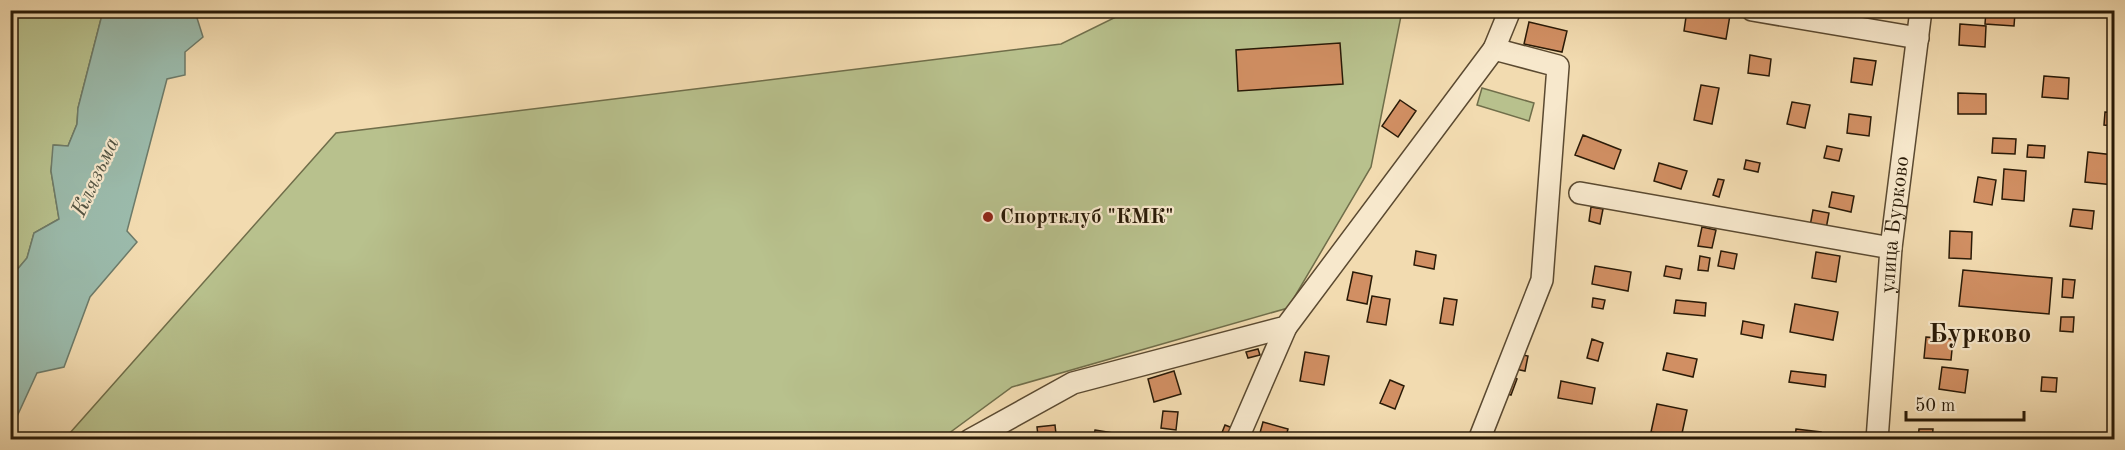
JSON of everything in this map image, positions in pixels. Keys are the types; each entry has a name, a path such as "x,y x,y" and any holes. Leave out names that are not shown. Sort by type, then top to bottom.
{"street":[{"path":"1238,440 1286,327 1494,48 1510,10"},
{"path":"1752,10 1918,38"},
{"name":"улица Бурково","path":"1877,440 1891,248 1922,10"},
{"path":"1479,440 1542,280 1558,66 1494,48"},
{"path":"1580,193 1891,248"},
{"path":"976,433 1073,383 1286,327"}],"green space":[{"path":"11,11 103,11 78,108 77,124 68,146 54,145 51,171 59,219 34,233 27,258 11,277"},
{"path":"1128,11 1402,11 1371,167 1288,308 1012,387 941,439 70,440 69,434 336,133 1061,44"},
{"path":"1482,88 1534,103 1529,121 1477,105"}],"water":[{"name":"Клязьма","path":"103,11 208,11 197,18 203,37 185,52 185,75 167,79 127,231 137,242 90,297 64,367 37,373 14,423 11,423 11,277 27,258 34,233 59,219 51,171 53,145 68,146 77,124 78,108"}],"building":[{"path":"1687,10 1705,10 1730,15 1726,39 1684,31"},
{"path":"1859,10 1890,10 1890,15"},
{"path":"1986,11 2015,13 2014,26 1985,24"},
{"path":"1529,22 1567,31 1562,52 1524,44"},
{"path":"1960,24 1986,26 1985,47 1959,45"},
{"path":"1340,43 1343,84 1238,91 1236,50"},
{"path":"1750,55 1771,59 1769,76 1748,73"},
{"path":"1854,58 1876,61 1872,85 1851,82"},
{"path":"2044,76 2069,78 2068,99 2042,97"},
{"path":"1701,85 1719,88 1712,124 1694,120"},
{"path":"1958,93 1986,94 1986,114 1958,114"},
{"path":"1400,100 1416,111 1398,137 1382,126"},
{"path":"1792,102 1810,105 1805,128 1787,124"},
{"path":"2105,112 2114,113 2114,126 2104,125"},
{"path":"1849,114 1871,117 1869,136 1847,133"},
{"path":"1583,135 1621,150 1614,169 1575,155"},
{"path":"1993,138 2016,139 2015,154 1992,153"},
{"path":"2028,145 2045,146 2044,158 2027,157"},
{"path":"1827,146 1842,149 1839,161 1824,158"},
{"path":"2088,152 2114,155 2114,185 2085,182"},
{"path":"1746,160 1760,163 1758,172 1744,169"},
{"path":"1659,163 1687,171 1681,189 1654,181"},
{"path":"2004,169 2026,171 2024,201 2002,199"},
{"path":"1978,177 1996,180 1992,205 1974,202"},
{"path":"1718,179 1724,180 1719,197 1713,195"},
{"path":"1832,192 1854,196 1851,212 1829,207"},
{"path":"1591,207 1603,209 1600,224 1589,221"},
{"path":"2073,209 2094,211 2092,229 2070,226"},
{"path":"1813,210 1829,213 1826,229 1810,226"},
{"path":"1702,227 1716,230 1712,248 1698,246"},
{"path":"1950,231 1972,232 1971,259 1949,258"},
{"path":"1416,251 1436,255 1434,269 1414,265"},
{"path":"1721,251 1737,254 1734,269 1718,266"},
{"path":"1816,252 1840,256 1836,282 1812,278"},
{"path":"1700,256 1710,258 1708,271 1698,270"},
{"path":"1595,266 1631,272 1628,291 1592,284"},
{"path":"1666,266 1682,269 1680,279 1664,276"},
{"path":"1963,270 2052,278 2049,314 1959,306"},
{"path":"1353,272 1372,276 1367,304 1347,300"},
{"path":"2063,279 2075,280 2073,298 2062,297"},
{"path":"1372,296 1390,299 1386,325 1367,322"},
{"path":"1444,298 1457,300 1453,325 1440,323"},
{"path":"1593,298 1605,300 1603,309 1592,307"},
{"path":"1676,300 1706,303 1705,316 1674,313"},
{"path":"1795,304 1838,312 1833,340 1790,332"},
{"path":"2061,317 2074,317 2073,332 2060,331"},
{"path":"1743,321 1764,325 1762,338 1741,334"},
{"path":"1926,337 1953,339 1951,360 1924,358"},
{"path":"1592,339 1603,343 1598,361 1587,358"},
{"path":"1258,349 1260,355 1248,358 1246,352"},
{"path":"1305,352 1329,356 1324,385 1300,381"},
{"path":"1667,353 1697,359 1693,377 1663,370"},
{"path":"1518,354 1528,356 1525,371 1515,369"},
{"path":"1942,367 1968,370 1965,393 1939,389"},
{"path":"1174,371 1181,394 1154,402 1148,379"},
{"path":"1791,371 1826,375 1825,387 1789,382"},
{"path":"1510,376 1517,379 1511,395 1504,393"},
{"path":"2042,377 2057,378 2056,392 2041,391"},
{"path":"1390,380 1404,386 1395,409 1380,403"},
{"path":"1561,381 1595,388 1592,404 1558,398"},
{"path":"1657,404 1687,410 1681,438 1651,432"},
{"path":"1163,411 1178,412 1176,430 1161,428"},
{"path":"1263,422 1288,429 1285,440 1258,440"},
{"path":"1055,425 1056,434 1038,436 1037,427"},
{"path":"1225,425 1235,429 1230,440 1219,440"},
{"path":"1796,429 1821,432 1821,440 1795,440"},
{"path":"1919,429 1933,429 1932,440 1918,440"},
{"path":"1095,430 1114,433 1112,440 1093,440"}],"place":[{"name":"Спортклуб \"КМК\"","path":"988,217"}],"district":[{"name":"Бурково","path":"1980,334"}]}
